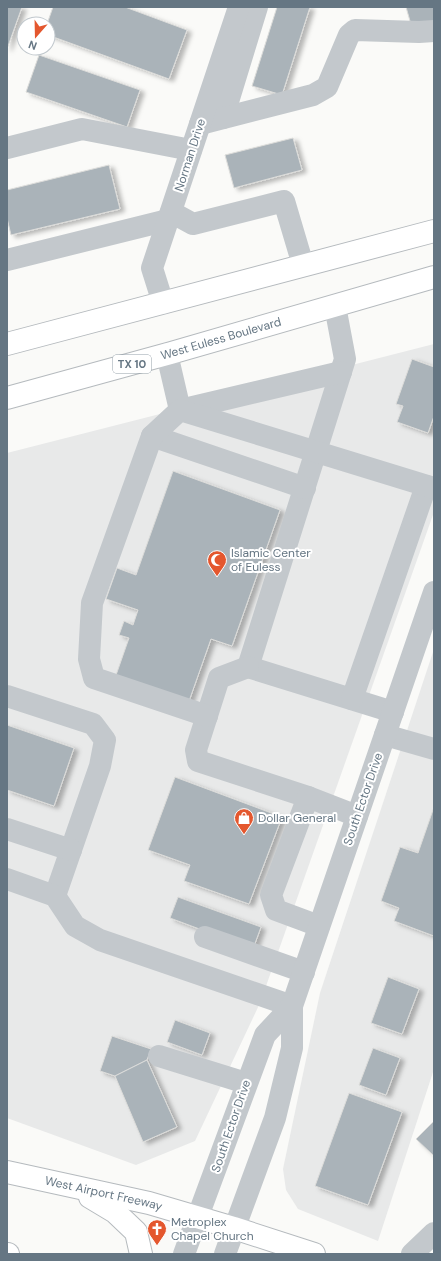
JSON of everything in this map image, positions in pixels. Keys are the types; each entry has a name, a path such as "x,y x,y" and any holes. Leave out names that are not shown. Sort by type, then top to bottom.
{"main road":[{"path":"7,344 434,231"},
{"name":"West Euless Boulevard","path":"7,398 167,354 434,277"},
{"name":"West Airport Freeway","path":"7,1172 74,1188 149,1203 234,1228 314,1254"},
{"path":"74,1188 115,1212 136,1232 141,1254"}],"street":[{"name":"Norman Drive","path":"163,303 152,268 239,7"},
{"path":"223,118 257,7"},
{"path":"200,124 313,95 327,87 349,35 355,30 419,32 434,30"},
{"path":"7,148 82,129 191,150"},
{"path":"7,260 169,216 193,224 284,201 304,266"},
{"path":"248,667 345,360 335,306"},
{"path":"167,354 180,410"},
{"path":"207,716 94,678 89,659 92,603 152,436 180,410 341,372"},
{"path":"180,410 430,487 352,699"},
{"path":"152,436 305,488"},
{"name":"South Ector Drive","path":"225,1254 275,1118 292,1048 292,1006 434,592"},
{"path":"357,816 308,797 198,761 196,750 219,678 248,667 393,712"},
{"path":"7,696 93,724 105,740 100,766 55,896"},
{"path":"385,735 434,749"},
{"path":"308,797 271,894 276,910 319,926"},
{"path":"7,829 71,850"},
{"path":"7,879 55,896 75,926 100,940 292,1006"},
{"path":"205,937 304,972"},
{"name":"South Ector Drive","path":"184,1254 265,1035 292,1006"},
{"path":"159,1056 246,1083"},
{"path":"412,1254 434,1233"}],"shaded area":[{"path":"434,344 434,512 260,1003 195,1141 136,1165 7,1118 7,453"},
{"path":"434,649 434,1069 378,1241 298,1209 286,1190 283,1169 320,993"}],"building":[{"path":"7,7 22,7 19,16 16,16 16,24 7,49"},
{"path":"53,7 125,7 187,30 169,79 56,38 56,16 50,16"},
{"path":"277,7 310,7 282,95 252,86"},
{"path":"406,7 434,7 434,21 412,28"},
{"path":"39,56 140,90 127,127 26,92"},
{"path":"293,138 302,170 234,188 225,155"},
{"path":"109,165 120,209 11,235 7,218 7,190"},
{"path":"412,359 434,367 434,416 428,433 397,422 403,406 396,404"},
{"path":"173,471 280,510 232,646 211,639 188,704 115,678 129,638 119,635 124,621 133,625 138,610 106,599 117,568 136,575"},
{"path":"7,725 74,748 54,806 7,790"},
{"path":"175,777 282,817 249,904 184,881 190,865 148,850"},
{"path":"434,807 434,936 394,921 399,908 381,901 400,847 418,853"},
{"path":"178,897 261,927 253,949 170,918"},
{"path":"388,977 419,989 402,1034 371,1023"},
{"path":"175,1020 210,1033 202,1055 167,1042"},
{"path":"112,1036 151,1049 147,1060 115,1076 100,1071"},
{"path":"373,1048 400,1058 386,1095 359,1085"},
{"path":"147,1060 177,1127 143,1142 115,1076"},
{"path":"349,1093 402,1112 368,1205 315,1186"},
{"path":"434,1121 434,1156 416,1139"}],"place":[{"name":"Islamic Center of Euless","path":"217,577"},
{"name":"Dollar General","path":"244,835"},
{"name":"Metroplex Chapel Church","path":"157,1246"}]}
